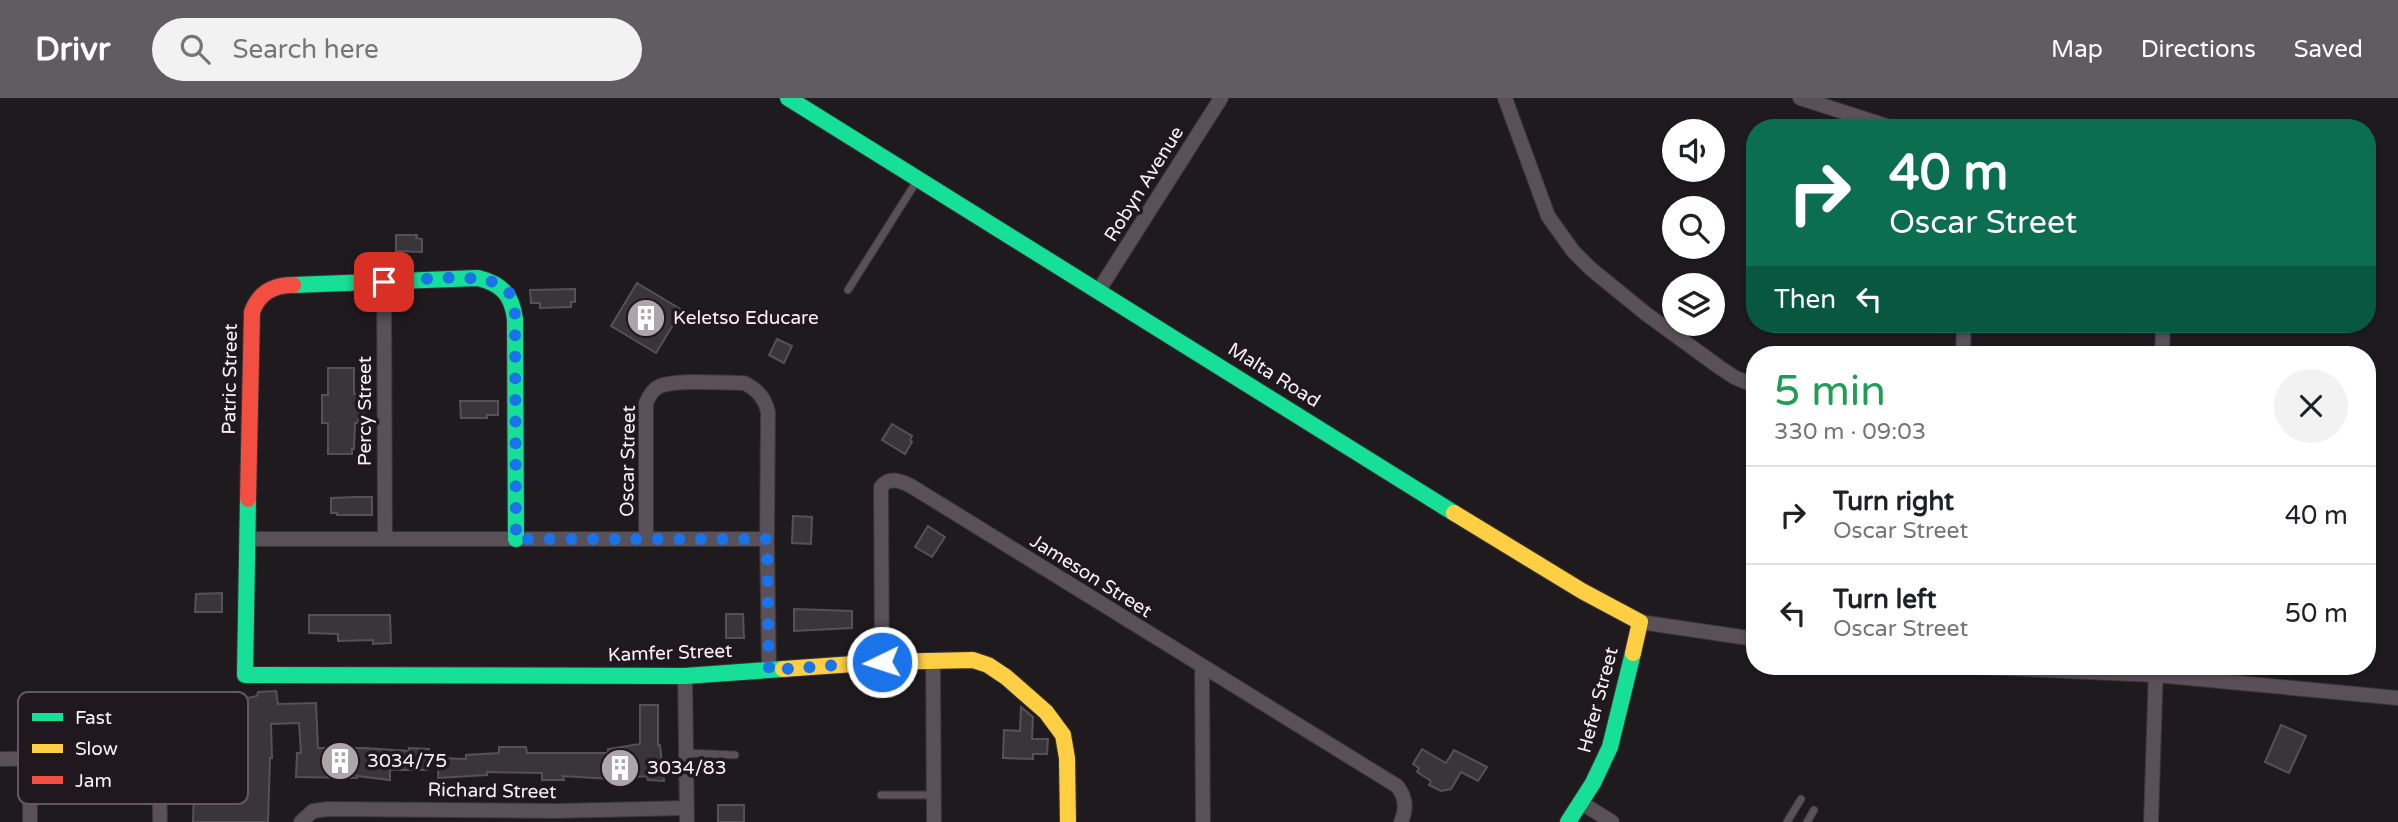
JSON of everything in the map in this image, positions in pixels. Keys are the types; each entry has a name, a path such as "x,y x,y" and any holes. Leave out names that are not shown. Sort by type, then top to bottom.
{"street":[{"name":"Malta Road","path":"788,98 1582,591 1640,622 1746,638"},
{"name":"Robyn Avenue","path":"1099,290 1221,98"},
{"path":"1506,98 1548,216 1573,251 1645,313 1734,377 1746,382"},
{"path":"1801,98 1865,119"},
{"name":"Patric Street","path":"246,675 254,306 262,295 273,287 478,278 497,283 511,296 515,319 516,539"},
{"name":"Percy Street","path":"384,282 385,539"},
{"name":"Oscar Street","path":"646,539 645,418 648,398 653,390 662,385 748,385 760,394 767,407 769,670"},
{"name":"Jameson Street","path":"882,662 881,487 888,481 895,480 911,486 1397,786 1405,800 1401,822"},
{"name":"Oscar Street","path":"249,539 767,539"},
{"name":"Hefer Street","path":"1568,822 1603,765 1610,747 1640,622"},
{"name":"Kamfer Street","path":"246,675 685,676 882,662 973,660 1006,677 1058,726 1068,764 1068,822"},
{"path":"933,662 934,822"},
{"path":"1202,667 1203,822"},
{"path":"2151,822 2156,675"},
{"path":"2192,675 2398,698"},
{"path":"685,676 687,815"},
{"path":"0,759 18,759"},
{"path":"1580,802 1612,822"},
{"path":"30,804 30,822"},
{"path":"160,804 160,822"},
{"name":"Richard Street","path":"301,822 313,811 328,809 426,816 687,815"}],"lane":[{"path":"848,290 918,178"},
{"path":"687,753 735,755"},
{"path":"881,795 934,795"},
{"path":"1787,822 1801,799"},
{"path":"1807,822 1814,810"}],"building":[{"path":"396,235 417,235 416,238 422,239 422,252 396,251"},
{"name":"Keletso Educare","path":"637,283 682,310 656,353 611,326"},
{"path":"575,289 575,302 571,302 571,307 540,308 540,303 531,303 530,290"},
{"path":"777,339 792,346 784,363 769,355"},
{"path":"328,368 354,368 354,394 363,393 364,418 358,418 358,423 355,423 352,454 328,454 328,423 322,423 322,395 328,395"},
{"path":"460,401 498,401 498,415 487,415 487,418 461,418"},
{"path":"892,424 912,436 912,442 905,454 882,440"},
{"path":"372,497 372,515 331,513 331,498"},
{"path":"793,516 812,517 811,544 792,543"},
{"path":"928,526 945,537 932,557 915,547"},
{"path":"222,593 222,612 195,612 196,594"},
{"path":"794,609 852,611 852,628 794,631"},
{"path":"726,614 743,614 744,638 726,638"},
{"path":"309,615 390,615 391,643 373,644 373,640 338,641 338,634 309,633"},
{"path":"276,691 278,704 316,703 318,748 409,751 409,748 429,749 428,770 390,770 390,780 357,776 296,777 297,753 301,753 299,723 271,724 268,822 193,822 194,804 248,804 248,698 257,696 258,692"},
{"path":"640,705 658,705 658,745 664,781 648,780 647,776 610,779 563,776 564,780 542,780 542,773 487,772 487,775 438,778 439,758 466,759 466,755 499,753 499,747 526,747 527,753 608,753 608,749 640,744"},
{"path":"1021,707 1033,717 1032,739 1048,739 1047,754 1033,754 1033,759 1003,758 1004,730 1020,731"},
{"path":"2281,725 2306,736 2289,773 2265,762"},
{"path":"1422,749 1446,763 1454,750 1487,767 1478,781 1461,772 1451,789 1441,791 1429,785 1431,781 1417,772 1419,768 1413,764"},
{"path":"718,805 744,805 744,822 718,822"}],"traffic: fast":[{"path":"788,98 1454,513"},
{"path":"293,285 478,278 504,292 511,303 515,319 516,539"},
{"path":"248,499 245,675 685,676 783,669"},
{"path":"1568,822 1593,783 1610,747 1633,653"}],"traffic: slow":[{"path":"1454,513 1582,591 1640,622 1633,653"},
{"path":"783,669 882,662 973,660 988,665 1046,712 1063,735 1067,758 1068,822"}],"traffic: jam":[{"path":"248,499 252,312 268,291 293,285"}],"place":[{"name":"Keletso Educare","path":"646,318"},
{"name":"3034/75","path":"340,761"},
{"name":"3034/83","path":"620,768"}],"route":[{"path":"384,282 478,278 497,283 511,296 515,319 516,539 767,539 769,670 882,662"}]}
